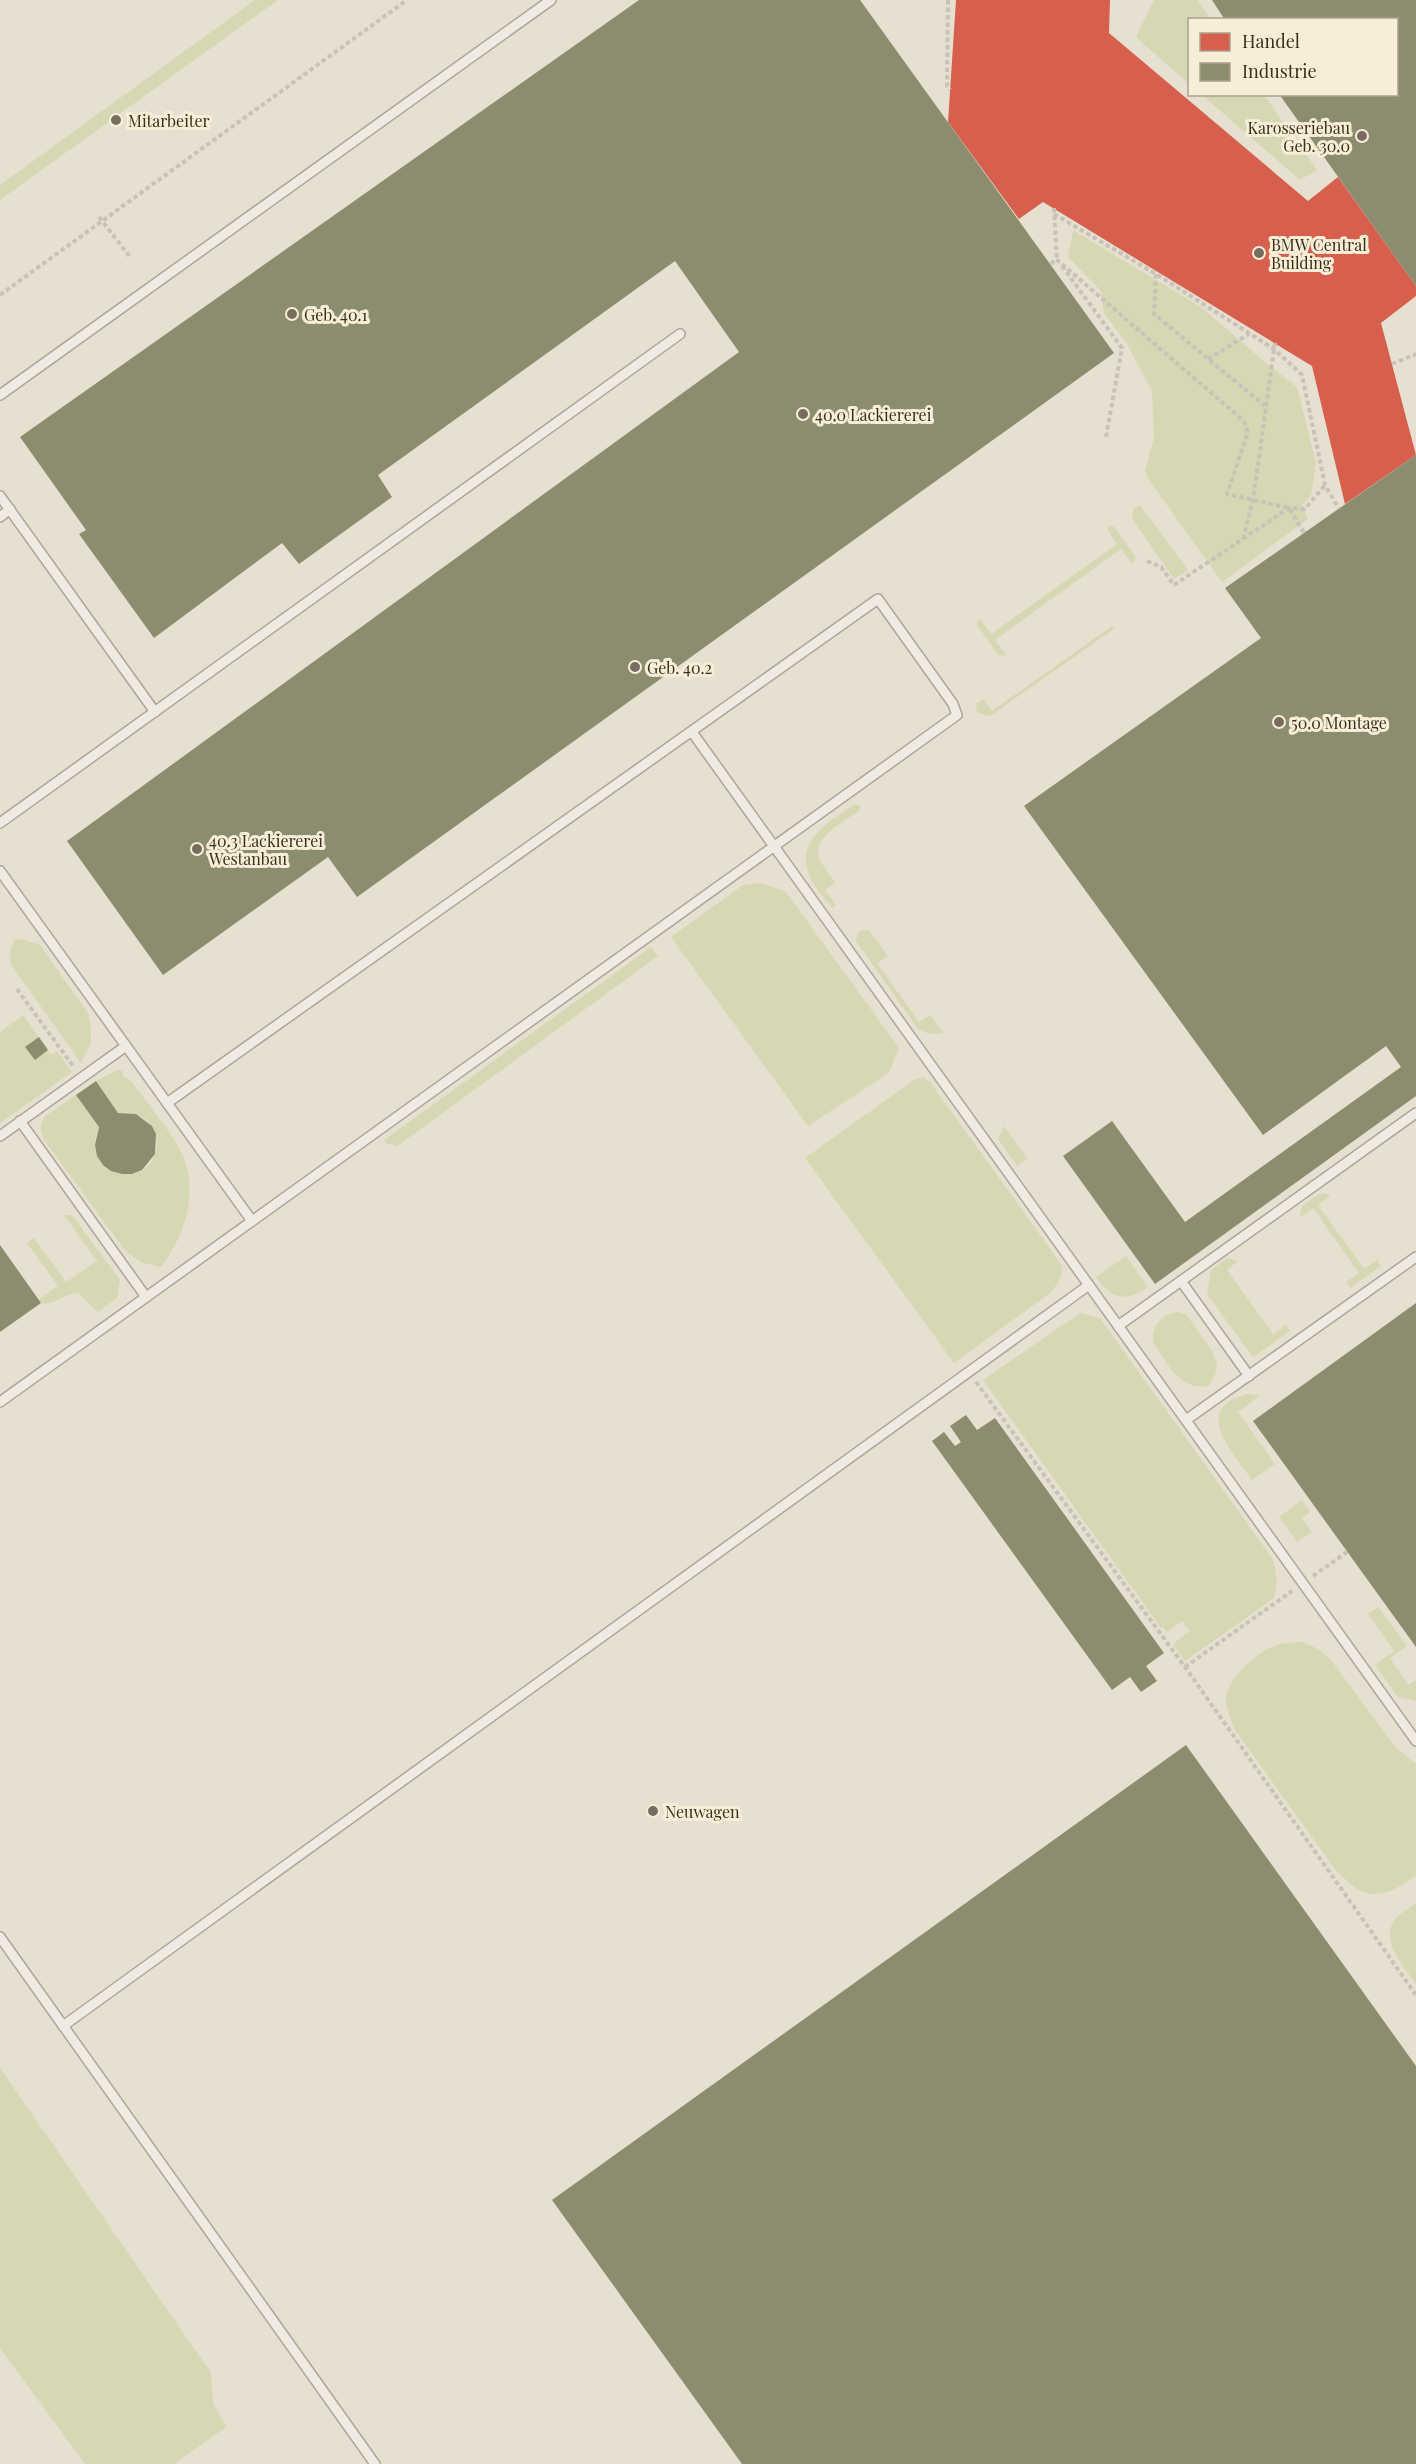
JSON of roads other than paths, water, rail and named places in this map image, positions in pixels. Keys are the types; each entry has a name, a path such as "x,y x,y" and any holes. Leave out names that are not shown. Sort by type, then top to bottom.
{"lane":[{"path":"0,395 550,0"},
{"path":"0,823 680,334"},
{"path":"0,496 155,712"},
{"path":"0,517 10,509"},
{"path":"0,1402 957,715 953,704 878,599 167,1104"},
{"path":"692,732 1416,1741"},
{"path":"0,871 252,1221"},
{"path":"0,1136 126,1046"},
{"path":"1118,1326 1416,1113"},
{"path":"20,1121 146,1297"},
{"path":"1186,1420 1416,1257"},
{"path":"1181,1281 1249,1376"},
{"path":"63,2026 1089,1285"},
{"path":"0,1937 375,2464"}],"place":[{"name":"Mitarbeiter","path":"116,120"},
{"name":"Karosseriebau Geb. 30.0","path":"1362,136"},
{"name":"BMW Central Building","path":"1259,253"},
{"name":"Geb. 40.1","path":"292,314"},
{"name":"40.0 Lackiererei","path":"803,414"},
{"name":"Geb. 40.2","path":"635,667"},
{"name":"50.0 Montage","path":"1279,722"},
{"name":"40.3 Lackiererei Westanbau","path":"197,849"},
{"name":"Neuwagen","path":"653,1811"}]}
